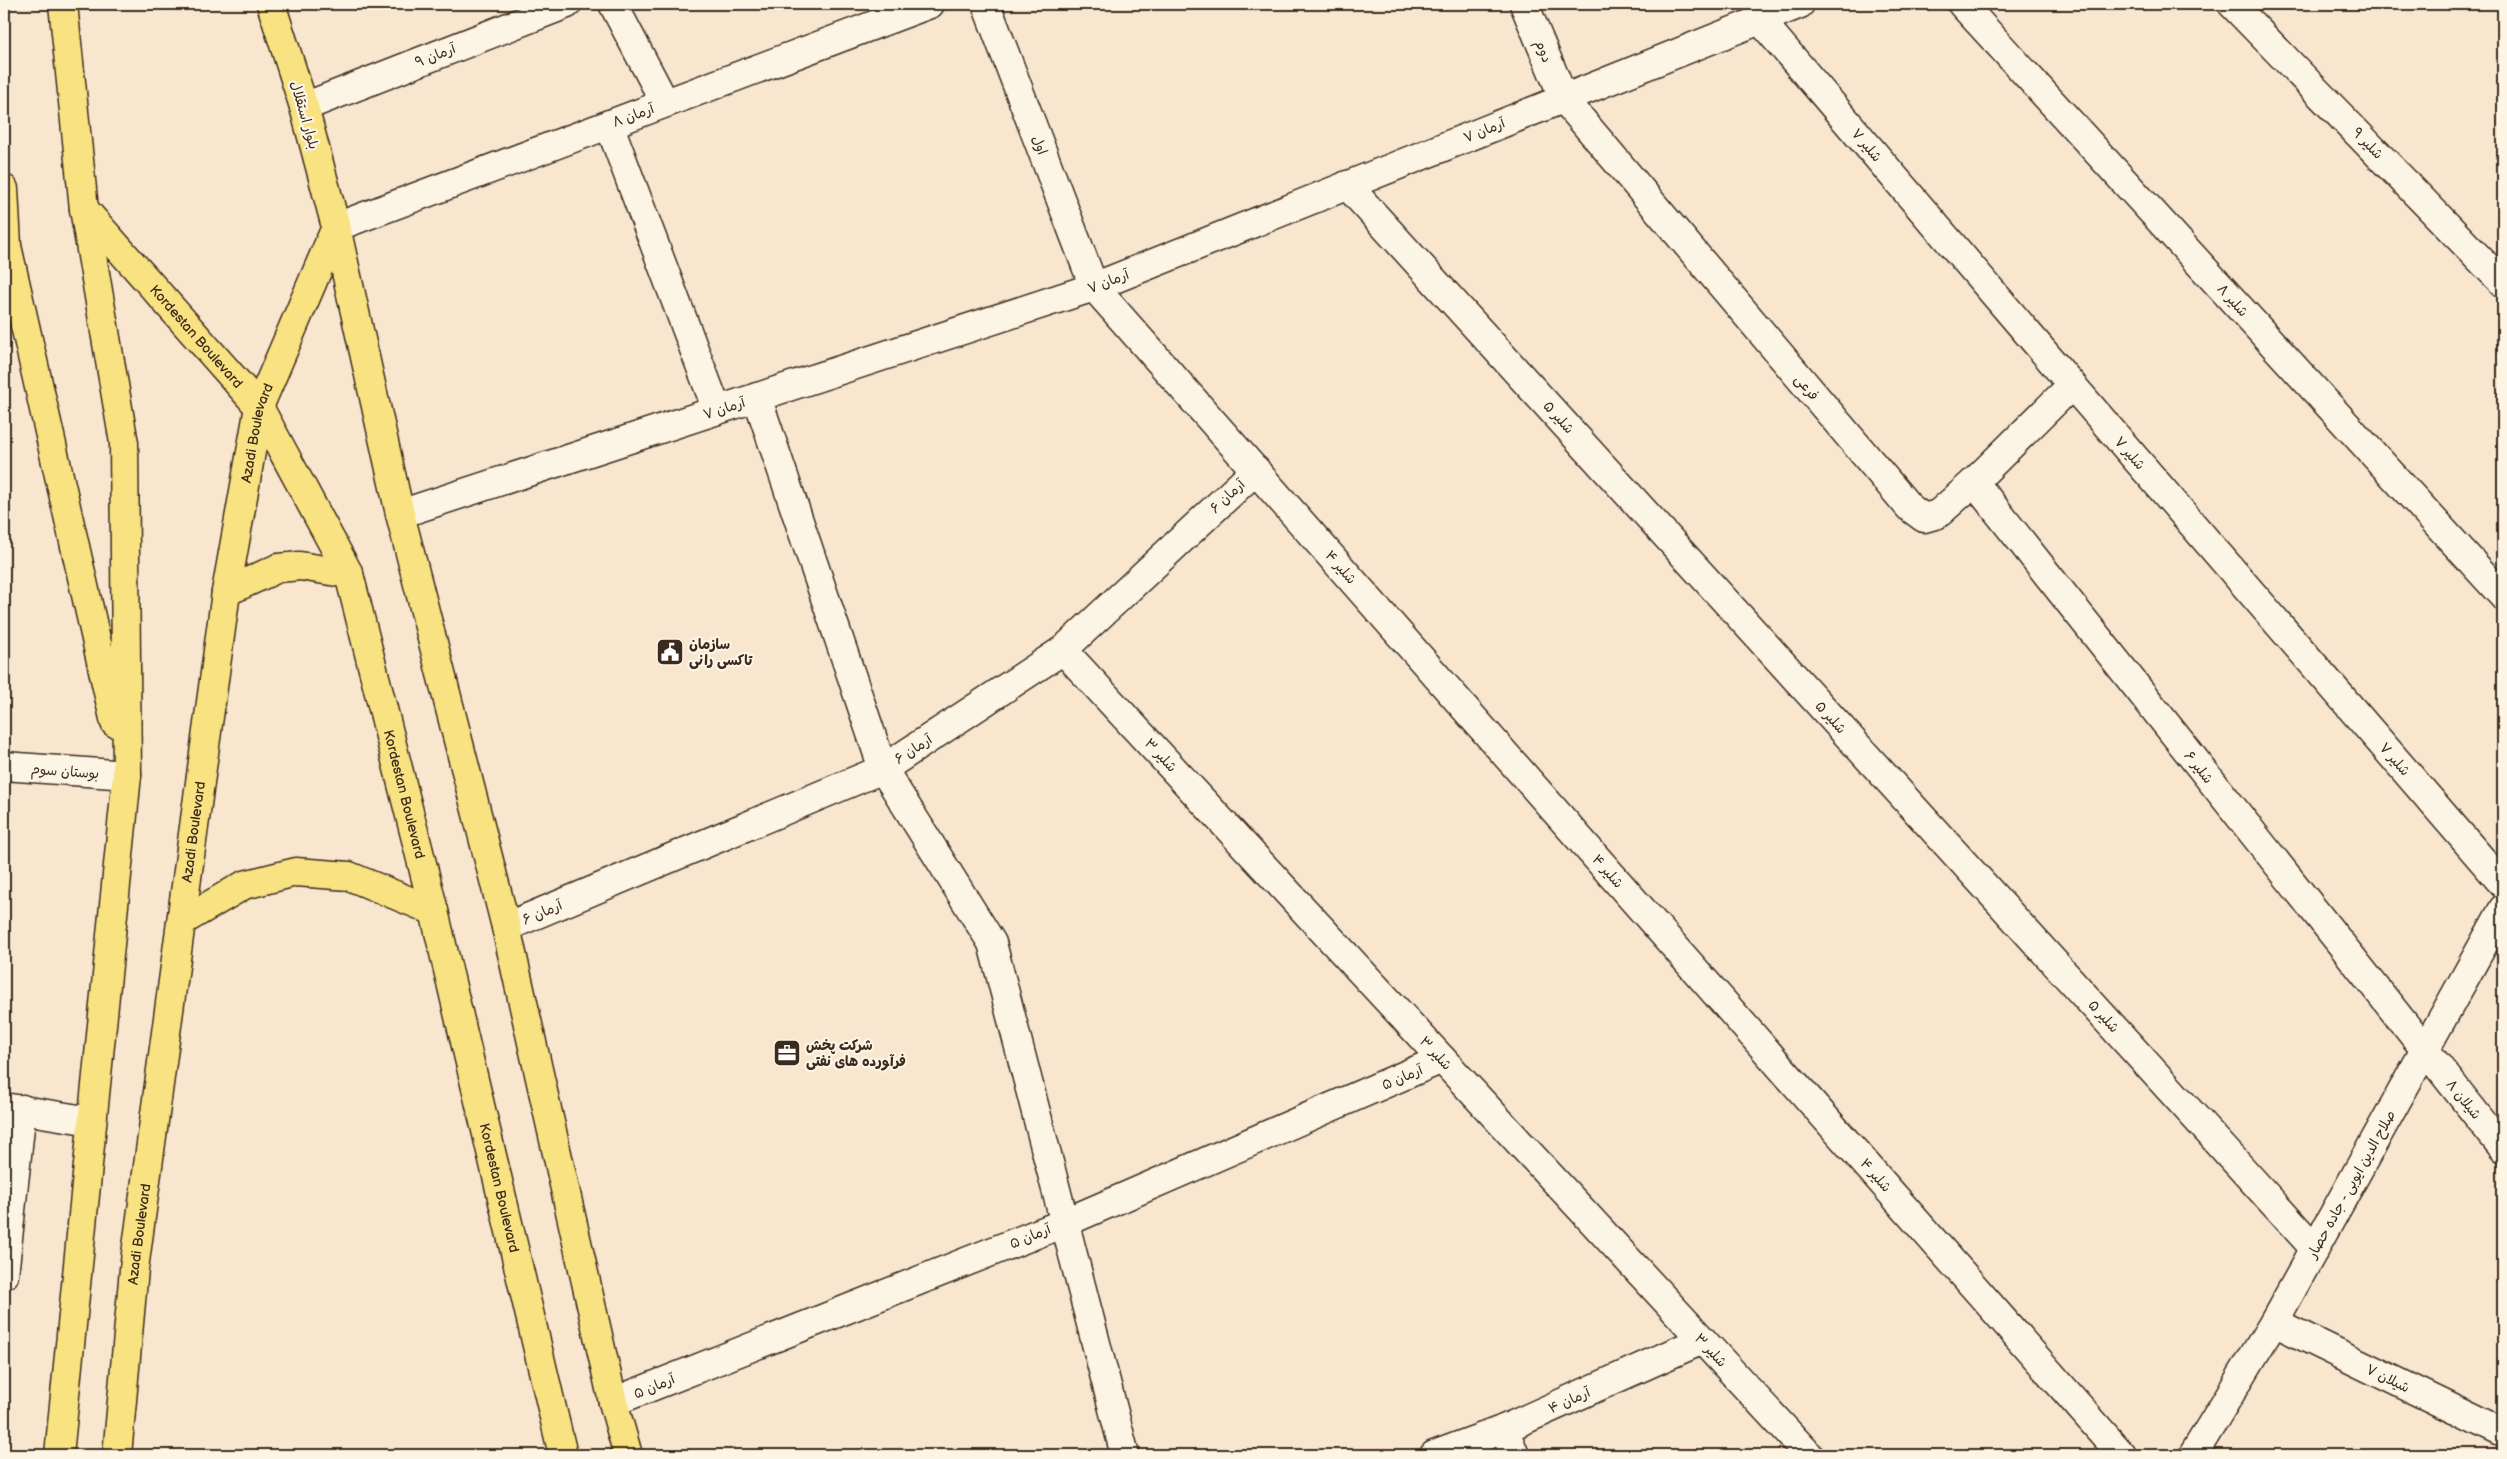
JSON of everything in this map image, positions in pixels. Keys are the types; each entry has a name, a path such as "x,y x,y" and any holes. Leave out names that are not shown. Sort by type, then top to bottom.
{"main road":[{"path":"59,1455 127,776 124,443 84,209 63,4"},
{"name":"بلوار استقلال","path":"271,4 304,106 336,227"},
{"path":"4,189 5,247 127,776"},
{"name":"Kordestan Boulevard","path":"84,209 259,408 349,574 434,911 558,1454"},
{"path":"336,227 400,514 506,927 613,1402 628,1455"},
{"name":"Azadi Boulevard","path":"117,1455 134,1269 226,592 259,408 336,227"},
{"path":"226,592 278,568 300,566 349,574"},
{"path":"180,922 244,884 296,872 349,876 434,911"}],"street":[{"name":"آرمان ۹","path":"304,106 567,4"},
{"path":"613,4 666,103"},
{"name":"آرمان ۸","path":"336,227 930,4"},
{"name":"اول","path":"986,4 1094,286"},
{"name":"دوم","path":"1524,4 1564,99"},
{"name":"آرمان ۷","path":"400,514 1094,286 1800,4"},
{"name":"شلیر ۸","path":"1962,4 2503,596"},
{"name":"شلیر ۹","path":"2232,4 2503,283"},
{"name":"شلیر ۷","path":"1760,20 2503,884"},
{"name":"فرعی","path":"1564,99 1909,507 1924,518 1938,514 1974,482 2072,385"},
{"path":"609,124 717,410"},
{"name":"شلیر ۵","path":"1348,185 2315,1249"},
{"name":"شلیر ۴","path":"1094,286 2122,1455"},
{"path":"757,397 882,769 992,943 1124,1455"},
{"name":"آرمان ۶","path":"506,927 882,769 1063,650 1256,470"},
{"name":"شلیر ۶","path":"1974,482 2424,1051"},
{"name":"شلیر ۳","path":"1063,650 1809,1455"},
{"name":"بوستان سوم","path":"4,766 127,776"},
{"name":"صلاح الدین ایوبی - جاده حصار","path":"2193,1455 2274,1322 2503,909"},
{"name":"شیلان ۸","path":"2424,1051 2503,1148"},
{"name":"آرمان ۵","path":"613,1402 1064,1223 1442,1059"},
{"path":"4,1275 13,1108 91,1121"},
{"name":"شیلان ۷","path":"2274,1322 2503,1433"},
{"name":"آرمان ۴","path":"1434,1455 1504,1429 1702,1340"},
{"path":"1504,1429 1515,1455"}],"place":[{"name":"سازمان تاکسی رانی","path":"670,652"},
{"name":"شرکت پخش فرآورده های نفتی","path":"787,1053"}]}
